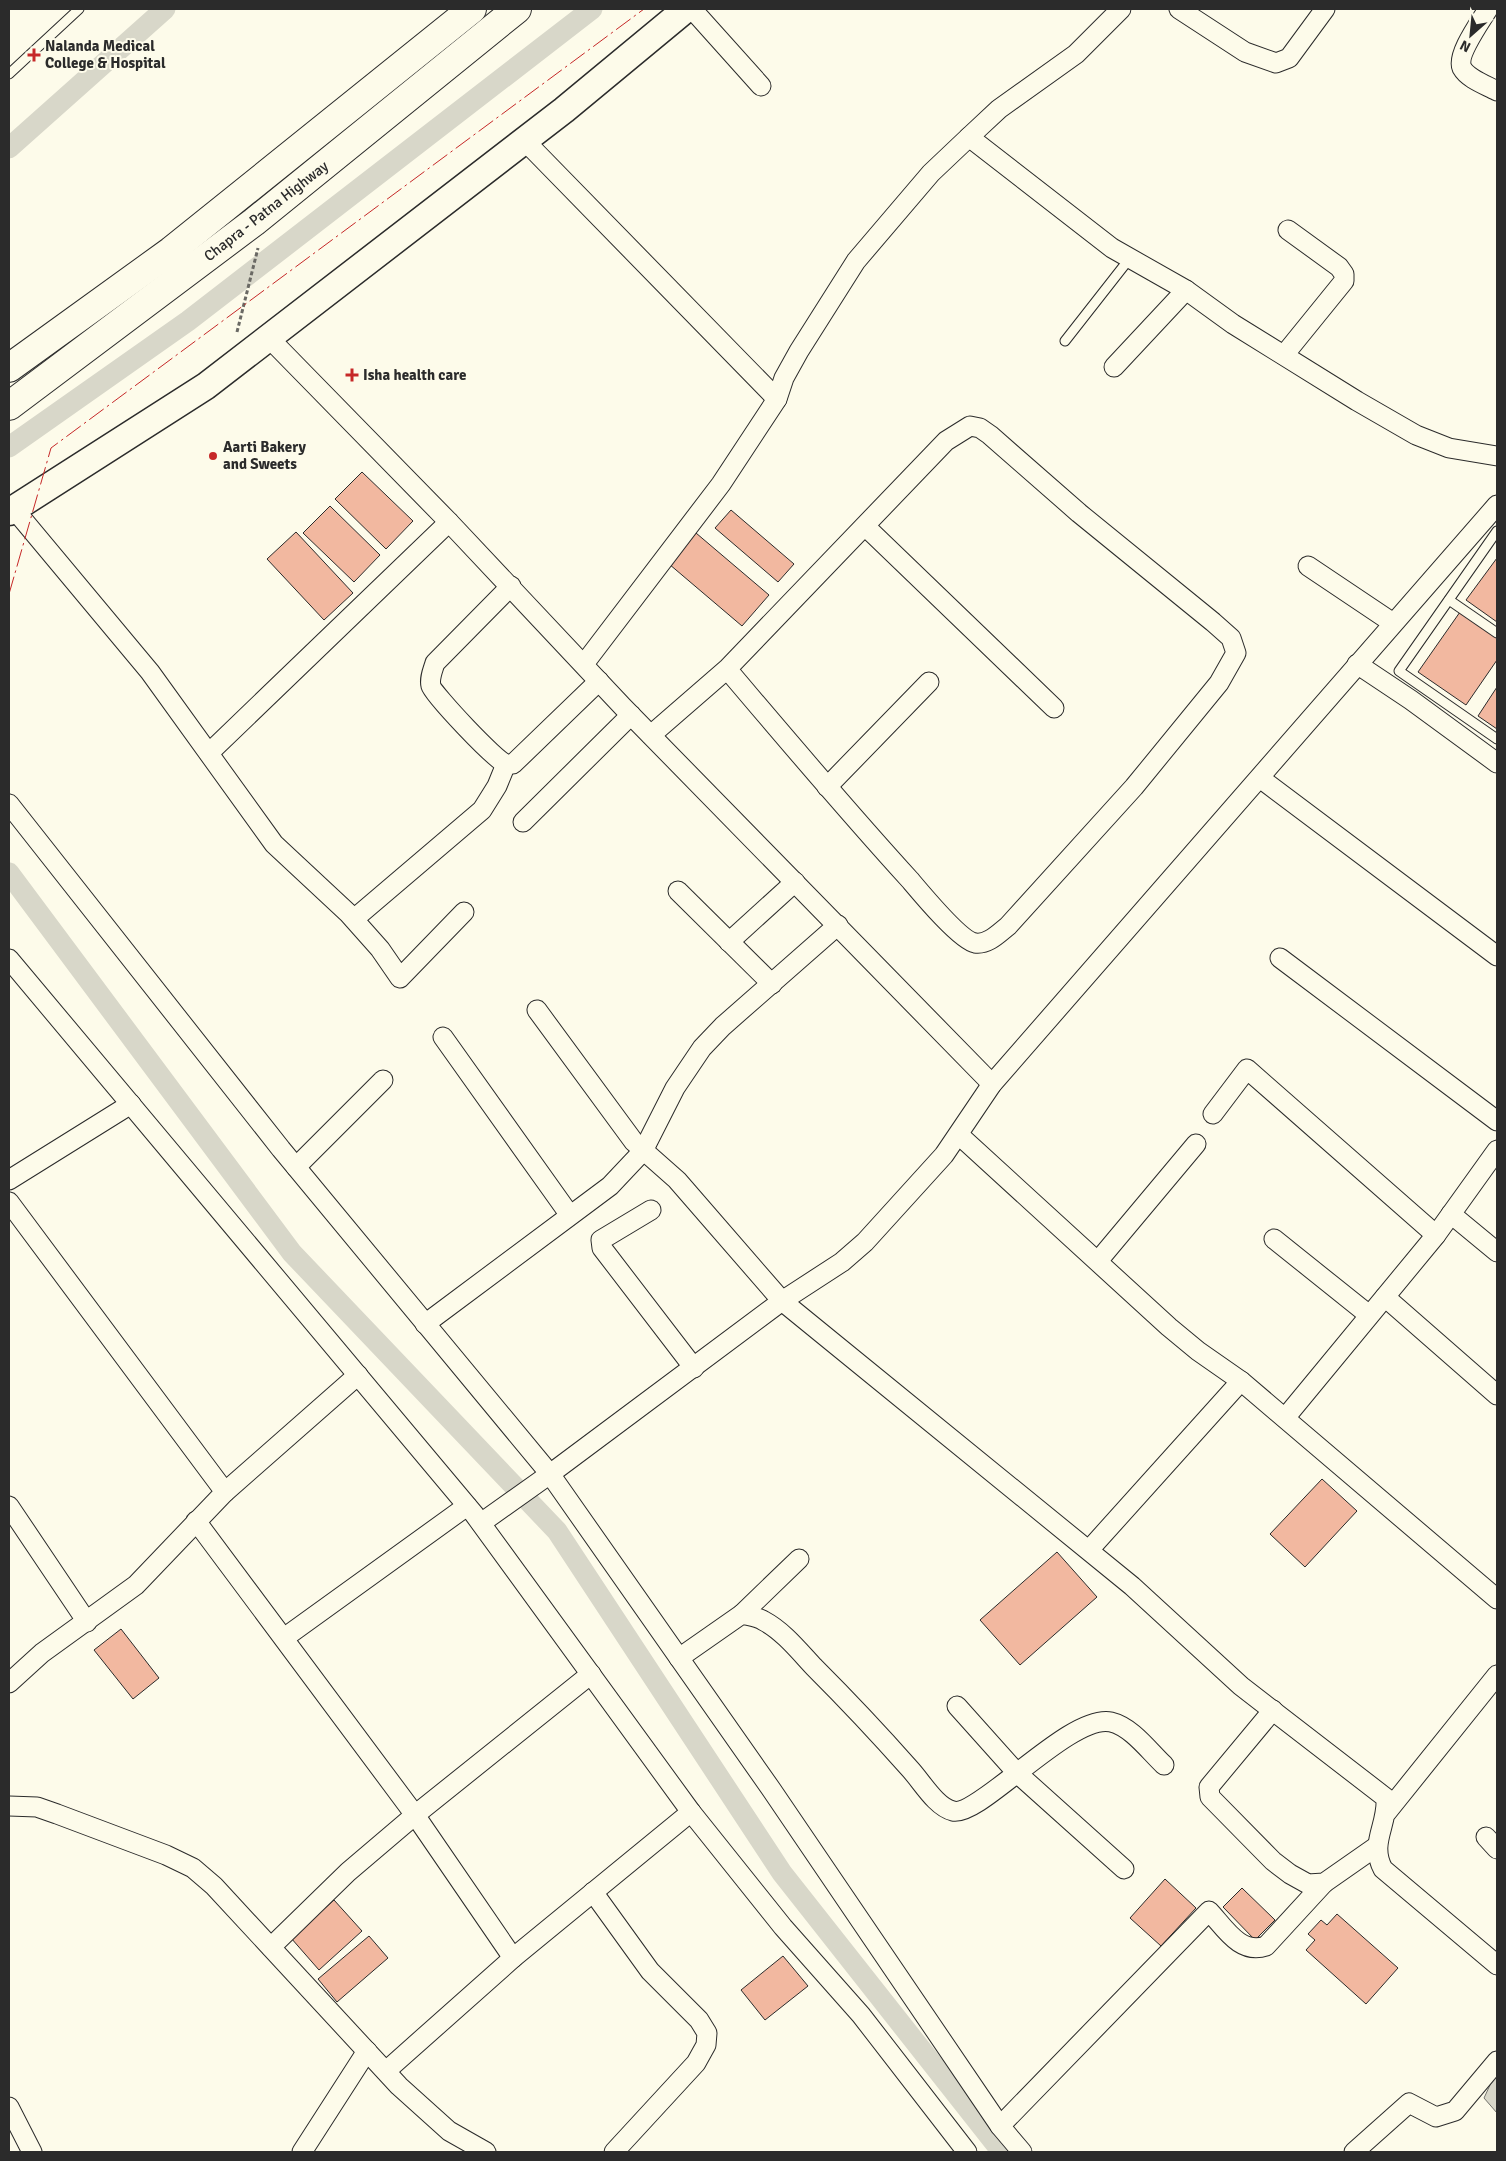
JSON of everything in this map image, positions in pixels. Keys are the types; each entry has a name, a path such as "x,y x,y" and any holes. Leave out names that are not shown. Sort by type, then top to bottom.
{"highway":[{"name":"Chapra - Patna Highway","path":"9,368 171,251 472,9"},
{"name":"Chapra - Patna Highway","path":"9,406 254,222 517,9"}],"street":[{"path":"464,912 400,978 380,949 354,919 274,844 150,672 11,510 206,386 524,140 686,9"},
{"path":"692,9 761,86"},
{"path":"584,664 721,484 776,400 784,378 799,351 856,261 931,173 999,110 1076,54 1121,9"},
{"path":"1179,9 1245,52 1276,63 1289,58 1320,10"},
{"path":"1488,9 1461,58 1462,67 1472,78 1497,91"},
{"path":"969,137 1112,248 1186,290 1232,324 1416,435 1449,448 1497,456"},
{"path":"524,140 776,400"},
{"path":"1284,355 1344,281 1344,274 1339,267 1288,230"},
{"path":"1114,367 1186,290"},
{"path":"268,338 450,522 631,715 992,1084"},
{"path":"651,735 727,670 866,527 946,441 970,426 980,428 1213,622 1231,638 1236,653 1219,682 1130,792 1008,926 986,941 974,943 961,934 827,787 727,670"},
{"path":"481,1523 546,1478 782,1301 822,1277 865,1242 959,1136 992,1084 1497,505"},
{"path":"209,753 450,522"},
{"path":"866,527 1054,708"},
{"path":"1308,566 1393,623"},
{"path":"511,586 435,663 431,676 431,687 443,701 495,756 506,764 513,764 599,681"},
{"path":"1357,664 1411,700 1497,763"},
{"path":"827,787 930,682"},
{"path":"523,822 631,715"},
{"path":"354,919 482,810 490,799 506,764"},
{"path":"1260,778 1497,956"},
{"path":"9,804 296,1168 425,1324 546,1478 679,1658 771,1789 1000,2126 1022,2152"},
{"path":"729,942 796,882"},
{"path":"678,891 772,984"},
{"path":"425,1324 569,1214 610,1186 643,1152 675,1088 702,1048 723,1026 838,925"},
{"path":"1280,958 1497,1121"},
{"path":"10,963 131,1104 481,1523 691,1812 782,1927 861,2015 967,2152"},
{"path":"537,1010 643,1152 678,1180 782,1301 1089,1550 1132,1586 1242,1686 1386,1798 1387,1812 1377,1846 1377,1858 1383,1869 1497,1964"},
{"path":"443,1037 569,1214"},
{"path":"1213,1114 1247,1069 1436,1235"},
{"path":"296,1168 383,1080"},
{"path":"9,1180 131,1104"},
{"path":"959,1136 988,1165 1198,1351 1241,1381 1497,1599"},
{"path":"1098,1261 1196,1144"},
{"path":"1285,1418 1436,1235 1497,1150"},
{"path":"9,1202 225,1492"},
{"path":"651,1210 601,1240 602,1248 694,1368"},
{"path":"1451,1214 1497,1252"},
{"path":"1274,1239 1369,1316"},
{"path":"1385,1297 1497,1395"},
{"path":"9,1683 42,1653 136,1585 225,1492 358,1376"},
{"path":"1089,1550 1241,1381"},
{"path":"9,1506 87,1622"},
{"path":"284,1638 467,1506"},
{"path":"196,1521 415,1814 513,1958"},
{"path":"679,1658 742,1614 799,1559"},
{"path":"742,1614 764,1620 788,1640 870,1724 938,1802 954,1812 968,1810 1076,1731 1094,1722 1111,1722 1128,1730 1164,1765"},
{"path":"271,1947 348,1872 415,1814 591,1674"},
{"path":"1387,1812 1497,1675"},
{"path":"957,1706 1017,1773 1124,1870"},
{"path":"1273,1710 1209,1787 1210,1797 1290,1874 1308,1884 1324,1883"},
{"path":"9,1806 37,1807 58,1814 166,1855 193,1868 214,1886 386,2071 450,2130 486,2152"},
{"path":"386,2071 513,1958 691,1812"},
{"path":"1000,2126 1209,1911 1240,1944 1257,1949 1266,1946 1324,1883 1377,1846"},
{"path":"594,1892 650,1971 699,2020 706,2033 706,2045 696,2063 614,2152"},
{"path":"302,2152 367,2051"},
{"path":"1354,2152 1409,2103 1436,2117 1455,2111 1497,2060"},
{"path":"9,2107 32,2152"}],"lane":[{"path":"9,74 78,9"},
{"path":"1065,341 1130,258"},
{"path":"1497,531 1494,542 1449,600 1399,670 1497,739"},
{"path":"1449,600 1497,633"}],"path":[{"path":"245,301 255,261"}],"shaded area":[{"path":"1497,2070 1497,2113 1484,2098"}],"building":[{"path":"362,472 413,521 386,549 335,499"},
{"path":"330,506 380,555 354,582 303,533"},
{"path":"731,510 794,564 778,582 715,528"},
{"path":"296,532 353,593 324,620 267,559"},
{"path":"696,533 769,595 742,626 669,564"},
{"path":"1497,558 1497,622 1466,600"},
{"path":"1460,612 1497,638 1497,660 1466,705 1418,672"},
{"path":"1497,687 1497,729 1478,716"},
{"path":"1322,1479 1357,1511 1305,1567 1270,1534"},
{"path":"1057,1552 1097,1597 1020,1665 980,1620"},
{"path":"121,1629 159,1678 133,1699 94,1650"},
{"path":"1165,1879 1196,1908 1161,1946 1130,1918"},
{"path":"1242,1888 1275,1920 1255,1940 1223,1907"},
{"path":"334,1900 362,1931 319,1970 291,1938"},
{"path":"1337,1914 1398,1968 1366,2004 1306,1950 1315,1940 1308,1934 1321,1920 1327,1925"},
{"path":"369,1936 388,1958 337,2002 318,1979"},
{"path":"783,1956 808,1986 765,2020 741,1990"}],"waterway":[{"path":"9,148 165,9"},
{"path":"9,447 188,321 592,9"},
{"path":"9,873 292,1253 557,1531 782,1873 1002,2152"}],"power":[{"path":"9,594 51,448 644,9"}],"place":[{"name":"Nalanda Medical College & Hospital","path":"34,55"},
{"name":"Isha health care","path":"352,375"},
{"name":"Aarti Bakery and Sweets","path":"213,456"}]}
